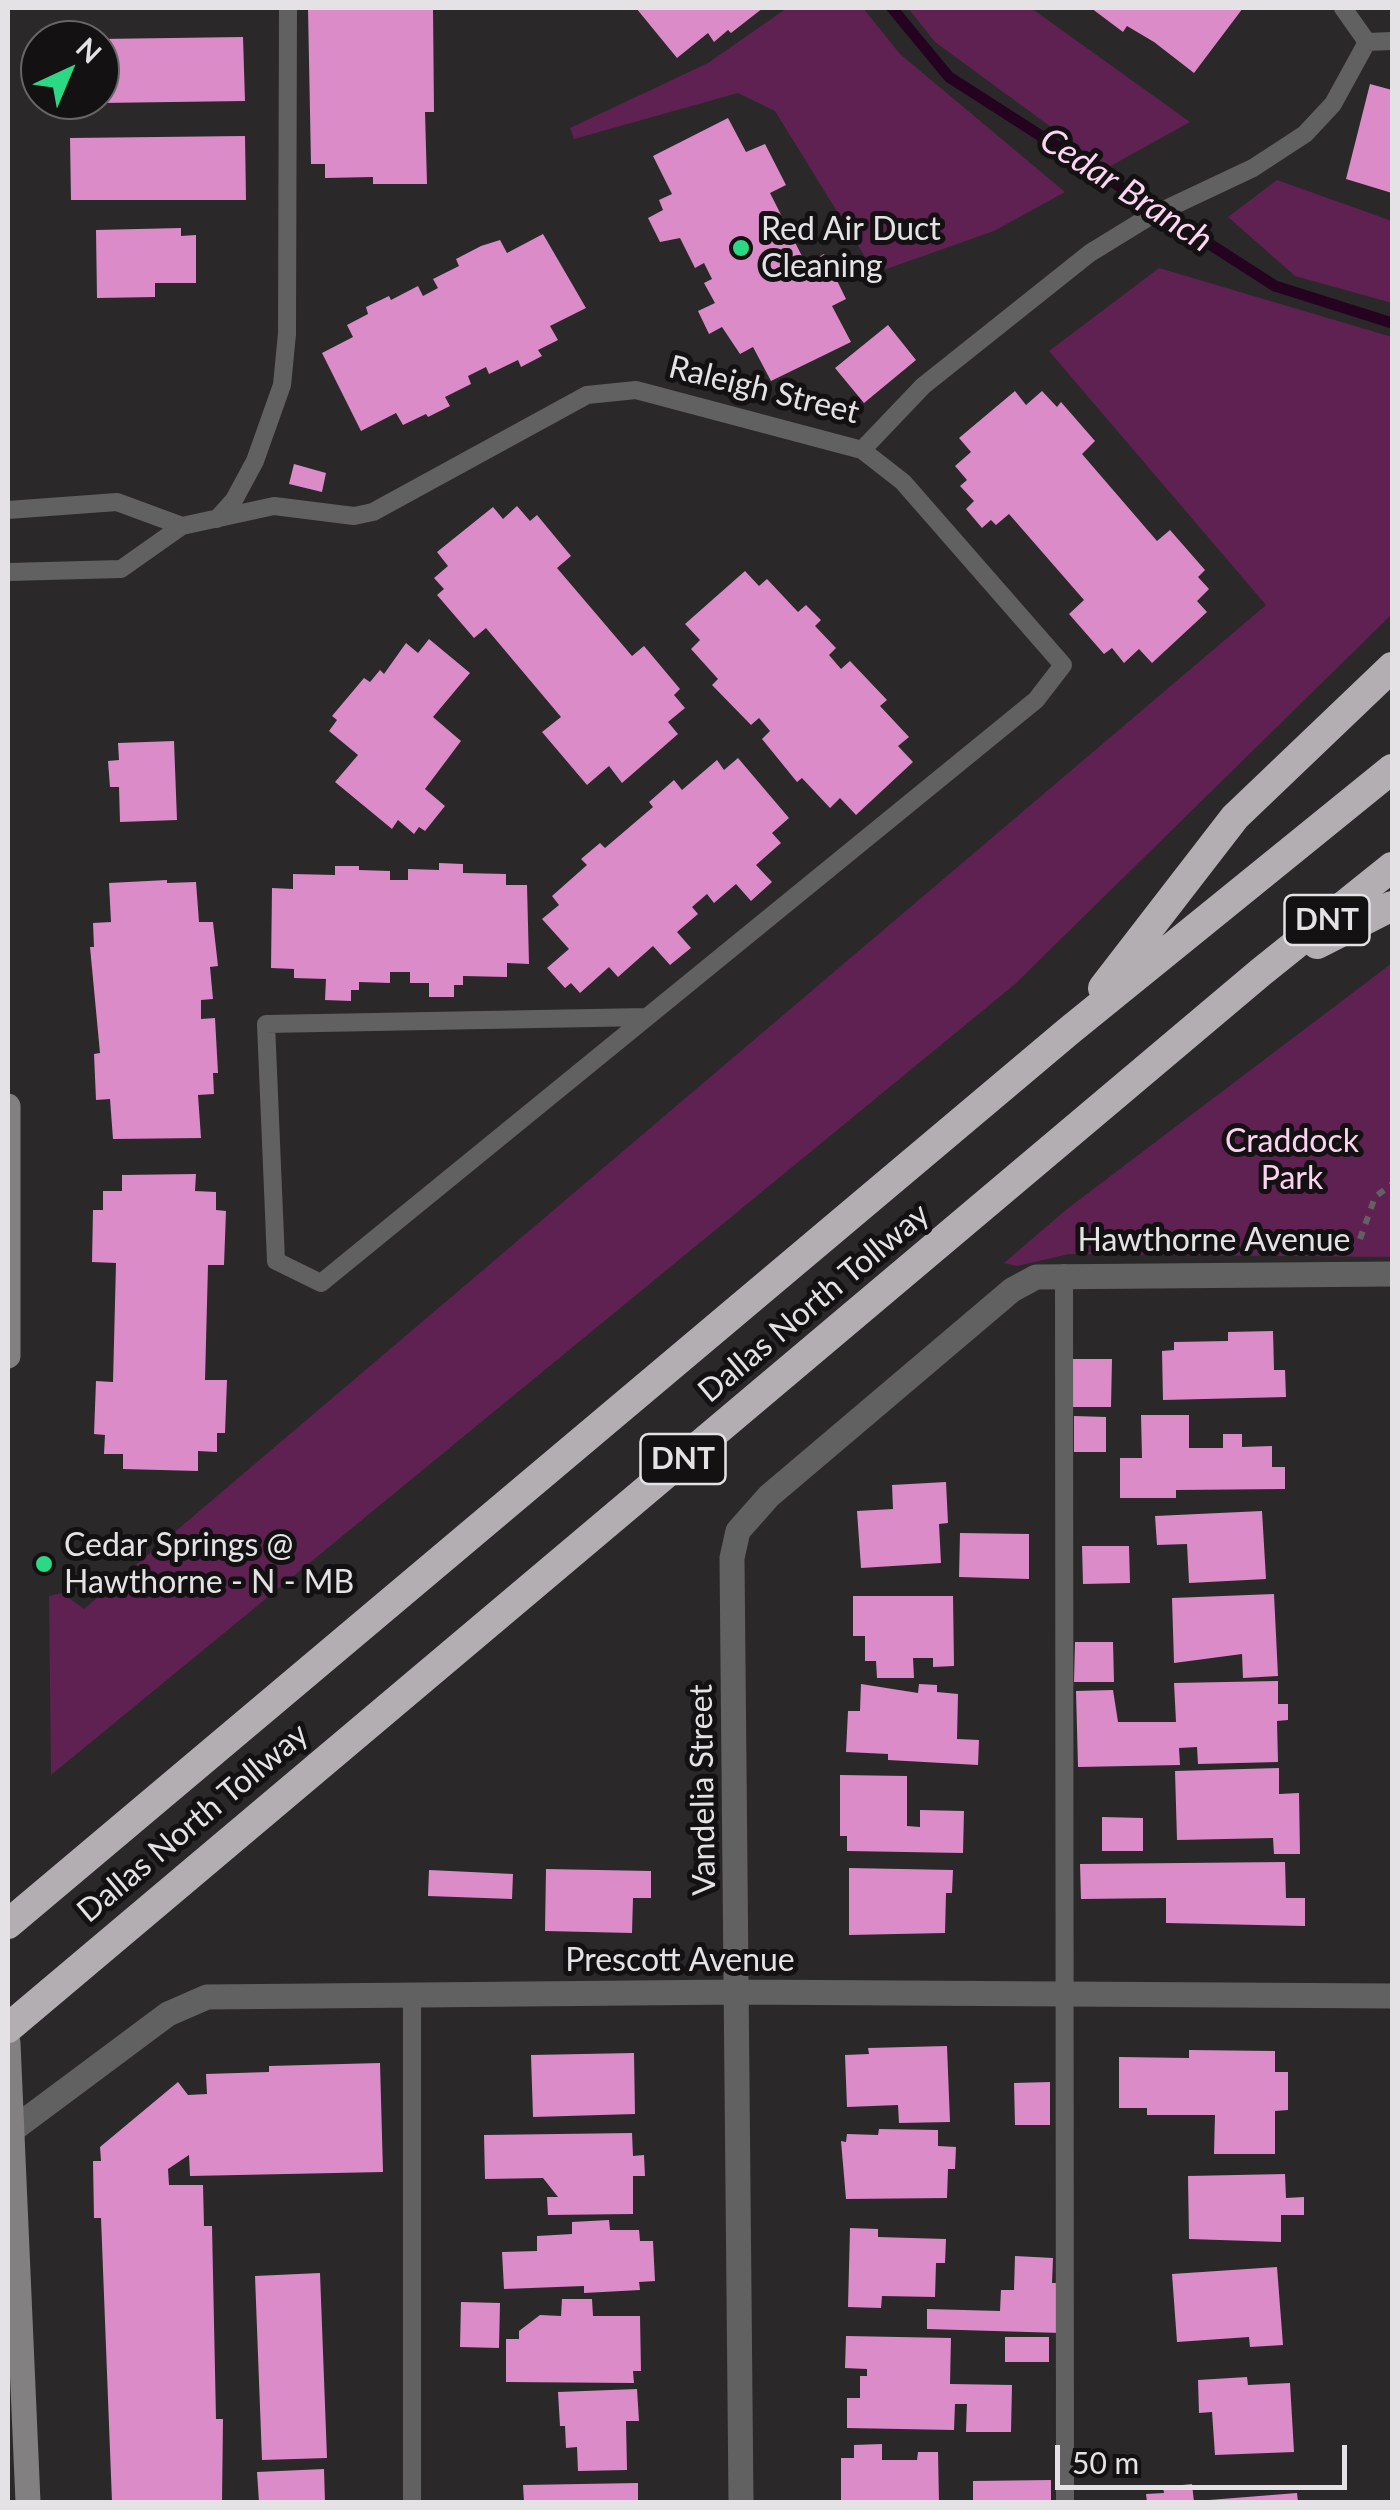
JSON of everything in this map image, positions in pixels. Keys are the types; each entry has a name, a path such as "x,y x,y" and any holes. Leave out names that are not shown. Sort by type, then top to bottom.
{"highway":[{"path":"1070,1030 1235,817 1392,666"},
{"name":"Dallas North Tollway","path":"8,1924 1070,1030 1392,770"},
{"name":"Dallas North Tollway","path":"8,2028 1261,972 1392,867"},
{"path":"1261,972 1392,906"}],"main road":[{"path":"8,1106 8,1356"},
{"path":"8,2043 28,2502"}],"street":[{"name":"Hawthorne Avenue","path":"1036,1277 1064,1273 1392,1274"},
{"name":"Vandelia Street","path":"741,2502 732,1558 738,1531 769,1496 1012,1290 1036,1277"},
{"name":"Prescott Avenue","path":"11,2132 168,2014 207,1997 737,1992 1392,1996"}],"lane":[{"path":"216,519 234,500 255,461 282,385 287,334 288,8"},
{"path":"1343,8 1366,42 1392,41"},
{"name":"Raleigh Street","path":"8,572 121,569 182,526 274,506 354,516 373,512 587,395 636,390 862,450 924,386 1046,286 1147,218 1252,168 1305,134 1333,104 1366,42"},
{"path":"646,1017 266,1024 276,1261 321,1283 1036,700 1063,665 904,482 862,450"},
{"path":"8,510 117,502 182,526"},
{"path":"1064,1273 1065,2502"},
{"path":"412,1996 412,2502"}],"path":[{"path":"1360,1239 1375,1197 1392,1184"}],"green space":[{"path":"787,8 863,8 900,54 1065,192 994,231 875,273 775,111 738,93 574,139 570,128 708,63"},
{"path":"908,8 1031,8 1190,122 1107,168 935,42"},
{"path":"1277,180 1392,221 1392,303 1295,276 1228,217"},
{"path":"1159,268 1392,337 1392,614 1014,985 51,1775 49,1596 62,1593 84,1609 1266,605 1049,351"},
{"name":"Craddock Park","path":"1392,963 1392,1257 1069,1254 1017,1266 1004,1263 1067,1209"}],"building":[{"path":"308,8 433,8 434,112 425,112 427,184 373,184 373,177 325,178 325,164 311,164"},
{"path":"636,8 763,8 714,42 708,33 677,58"},
{"path":"1091,8 1243,8 1194,73 1154,42 1127,26 1123,32"},
{"path":"243,37 245,101 120,103 120,39"},
{"path":"1370,84 1392,90 1392,193 1346,179"},
{"name":"Red Air Duct Cleaning","path":"728,118 746,152 765,144 786,185 770,193 806,264 824,254 846,299 832,306 851,342 771,381 753,347 740,354 722,327 709,334 698,311 715,303 704,283 712,279 704,263 695,268 680,238 660,242 648,218 663,210 659,200 672,194 653,156"},
{"path":"245,136 246,200 71,200 70,138"},
{"path":"181,228 181,236 196,235 196,283 155,283 155,297 97,298 96,230"},
{"path":"543,234 586,308 550,326 558,340 538,350 542,356 521,367 518,360 489,374 486,367 468,376 471,384 445,397 450,406 428,417 426,414 403,425 396,413 361,431 322,353 353,337 347,325 368,314 366,307 389,296 391,300 418,286 423,296 438,288 433,279 459,266 456,259 481,246 500,240 507,253"},
{"path":"888,325 916,360 864,403 835,368"},
{"path":"1015,391 1026,405 1042,391 1057,407 1061,402 1095,441 1082,454 1157,541 1170,530 1205,570 1198,577 1209,589 1197,601 1207,612 1152,663 1139,649 1124,663 1112,648 1104,654 1069,614 1084,600 1009,514 996,525 991,520 982,528 966,509 974,501 960,486 967,480 955,466 971,452 959,438"},
{"path":"294,464 326,473 322,492 289,484"},
{"path":"517,506 530,521 537,515 571,556 557,568 632,656 644,646 680,689 674,695 685,708 668,722 678,734 622,783 609,766 587,785 542,732 561,717 486,628 474,638 437,595 444,589 434,578 448,566 437,552 493,507 503,519"},
{"path":"745,571 759,586 767,579 798,612 806,605 821,620 815,626 836,648 829,655 841,669 850,661 887,700 880,706 909,737 898,746 913,762 856,815 840,798 830,808 802,778 797,782 762,739 770,731 759,718 751,725 712,685 718,679 691,649 700,640 685,624"},
{"path":"429,639 470,673 433,717 461,741 425,789 445,806 425,831 419,827 414,834 398,820 392,829 335,782 358,755 329,731 337,720 332,716 364,678 370,682 380,670 384,674 406,643 418,653"},
{"path":"174,741 177,820 120,822 119,787 110,787 108,761 119,760 118,743"},
{"path":"738,758 789,818 772,833 781,843 756,865 772,882 751,901 736,884 714,903 707,894 692,907 698,914 677,932 691,948 670,965 653,946 618,977 609,967 580,993 571,983 565,988 547,968 569,949 542,919 559,905 552,896 587,865 581,859 600,843 605,848 653,807 649,802 674,780 682,790 717,760 724,770"},
{"path":"439,863 463,864 463,873 506,874 506,885 527,885 529,964 507,963 507,977 463,976 463,985 454,985 454,997 429,997 429,983 410,983 410,972 390,972 390,983 359,982 359,990 351,990 351,1001 325,1000 326,979 294,978 294,969 271,968 272,888 293,889 293,874 335,875 335,866 359,866 359,870 390,871 390,880 408,880 408,869 439,870"},
{"path":"196,882 199,922 213,922 218,966 210,967 213,999 201,1000 201,1019 215,1018 218,1073 213,1073 214,1094 198,1095 201,1138 113,1139 110,1099 96,1100 94,1054 100,1053 90,947 94,947 93,923 111,922 109,883"},
{"path":"196,1174 195,1191 216,1192 216,1210 226,1211 224,1265 208,1265 205,1380 227,1380 225,1433 217,1433 217,1452 198,1451 198,1471 123,1469 123,1454 104,1454 105,1435 94,1434 96,1381 113,1382 116,1263 92,1262 93,1210 103,1210 103,1191 122,1191 122,1175"},
{"path":"1273,1331 1274,1370 1285,1370 1286,1397 1163,1400 1162,1351 1174,1350 1174,1342 1228,1341 1228,1332"},
{"path":"1071,1359 1112,1359 1111,1407 1071,1407"},
{"path":"1141,1415 1189,1415 1189,1448 1223,1448 1223,1434 1242,1434 1242,1447 1272,1446 1272,1467 1285,1467 1285,1489 1176,1490 1176,1498 1120,1498 1120,1458 1142,1458"},
{"path":"1074,1416 1106,1417 1106,1452 1074,1452"},
{"path":"946,1482 948,1523 939,1524 941,1563 861,1568 857,1511 893,1509 892,1485"},
{"path":"1262,1511 1266,1579 1189,1583 1187,1544 1157,1545 1155,1516"},
{"path":"960,1533 1029,1534 1029,1579 959,1577"},
{"path":"1082,1546 1129,1546 1130,1583 1083,1584"},
{"path":"1274,1594 1278,1676 1243,1678 1242,1654 1174,1663 1172,1598"},
{"path":"853,1596 953,1596 954,1666 933,1667 933,1658 913,1658 914,1678 877,1678 876,1661 865,1661 865,1636 853,1636"},
{"path":"1075,1642 1113,1642 1114,1682 1074,1682"},
{"path":"1278,1681 1278,1704 1288,1704 1288,1720 1277,1721 1278,1762 1198,1764 1197,1747 1179,1748 1180,1765 1078,1767 1076,1691 1113,1690 1118,1722 1176,1722 1174,1683"},
{"path":"861,1684 918,1693 919,1684 937,1685 937,1692 958,1694 957,1739 979,1740 978,1765 888,1760 888,1754 846,1752 848,1711 860,1711"},
{"path":"1279,1768 1279,1794 1299,1793 1300,1854 1274,1854 1273,1838 1177,1840 1175,1771"},
{"path":"840,1775 907,1776 907,1826 920,1827 920,1810 964,1811 963,1853 847,1851 847,1836 840,1836"},
{"path":"1102,1817 1143,1818 1143,1851 1102,1851"},
{"path":"1285,1862 1286,1898 1305,1898 1305,1926 1166,1923 1166,1898 1081,1899 1080,1864"},
{"path":"849,1868 953,1870 952,1893 946,1893 945,1933 849,1935"},
{"path":"546,1869 651,1871 651,1898 633,1898 632,1933 545,1931"},
{"path":"429,1870 513,1874 512,1899 428,1896"},
{"path":"947,2046 950,2122 899,2123 898,2105 847,2107 845,2055 869,2054 868,2048"},
{"path":"1189,2050 1275,2051 1275,2072 1288,2072 1288,2110 1275,2111 1275,2154 1214,2154 1215,2115 1147,2115 1147,2108 1119,2108 1119,2057 1189,2058"},
{"path":"634,2053 635,2114 533,2117 531,2055"},
{"path":"380,2063 383,2172 190,2176 189,2155 168,2169 169,2185 203,2185 204,2226 212,2226 216,2419 223,2419 222,2502 112,2502 101,2218 94,2218 93,2161 101,2161 100,2147 178,2082 188,2095 207,2094 206,2074 269,2072 269,2066"},
{"path":"1050,2082 1050,2125 1015,2125 1014,2083"},
{"path":"879,2129 938,2130 938,2146 956,2147 955,2169 948,2169 947,2198 846,2199 841,2141 846,2142 847,2134 878,2135"},
{"path":"632,2133 633,2156 644,2155 645,2176 633,2176 633,2214 548,2215 547,2197 558,2197 543,2178 485,2179 484,2135"},
{"path":"1285,2174 1286,2198 1304,2197 1304,2215 1281,2215 1281,2242 1189,2239 1188,2176"},
{"path":"609,2220 610,2230 639,2230 640,2241 653,2241 655,2281 639,2282 640,2290 584,2293 584,2286 504,2289 502,2252 537,2251 537,2236 572,2234 572,2222"},
{"path":"850,2228 878,2229 878,2237 946,2239 945,2263 936,2263 935,2297 882,2296 881,2308 848,2307"},
{"path":"1015,2256 1053,2258 1052,2283 1062,2283 1061,2333 927,2329 927,2309 1000,2311 1001,2290 1014,2290"},
{"path":"1277,2267 1283,2345 1250,2347 1249,2337 1177,2342 1172,2274"},
{"path":"320,2273 327,2458 262,2460 255,2276"},
{"path":"562,2299 592,2299 593,2316 640,2316 641,2371 633,2371 634,2383 506,2382 506,2339 519,2339 519,2331 540,2315 561,2316"},
{"path":"461,2302 500,2303 499,2348 460,2347"},
{"path":"846,2336 951,2338 950,2384 1012,2385 1011,2432 966,2432 967,2404 955,2404 954,2430 847,2428 847,2398 860,2398 860,2376 867,2376 867,2369 845,2368"},
{"path":"1005,2337 1049,2337 1049,2362 1005,2362"},
{"path":"1247,2377 1248,2385 1290,2383 1294,2452 1215,2455 1212,2412 1199,2413 1198,2380"},
{"path":"637,2389 639,2421 626,2421 627,2470 578,2471 577,2447 566,2448 565,2426 560,2426 558,2392"},
{"path":"882,2444 882,2460 917,2460 918,2452 938,2452 939,2502 841,2502 841,2458 854,2458 854,2445"},
{"path":"324,2469 325,2502 259,2502 257,2472"},
{"path":"1051,2480 1051,2502 973,2502 973,2481"},
{"path":"638,2483 638,2502 524,2502 523,2485"},
{"path":"1192,2484 1194,2502 1147,2502 1146,2494 1164,2493 1163,2487"},
{"path":"1297,2493 1298,2502 1209,2502 1209,2500"}],"waterway":[{"name":"Cedar Branch","path":"892,8 949,77 1275,286 1392,323"}],"place":[{"name":"Red Air Duct Cleaning","path":"741,248"},
{"name":"Cedar Springs @ Hawthorne - N - MB","path":"44,1564"}]}
